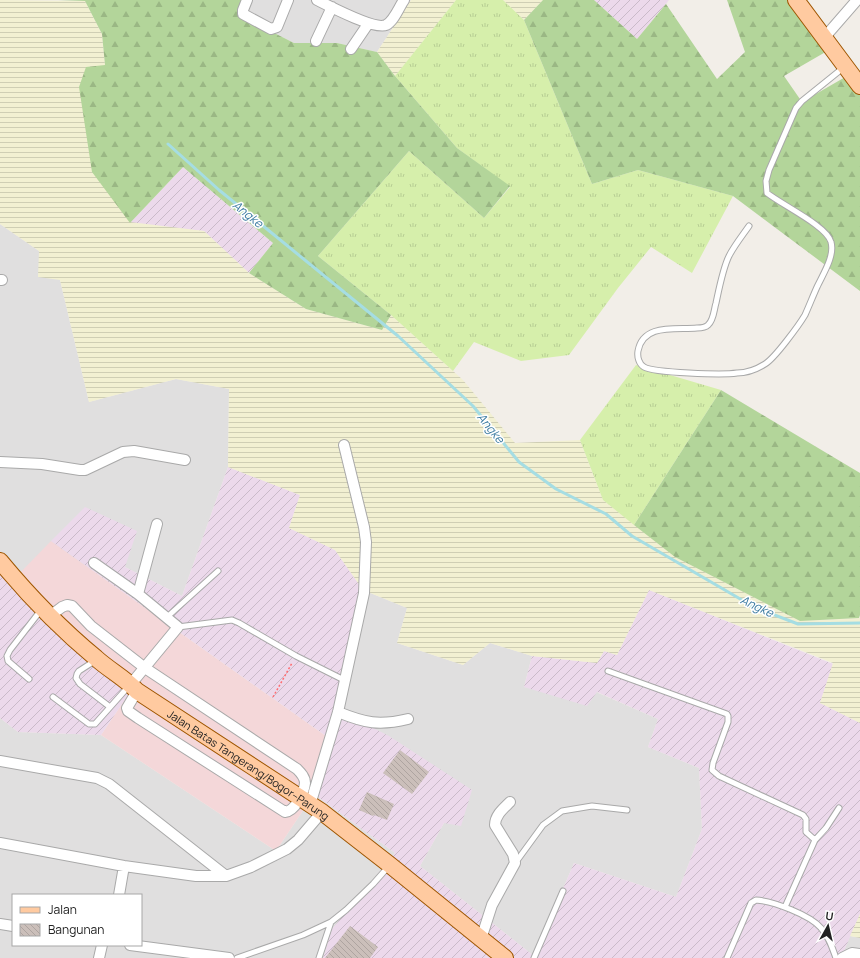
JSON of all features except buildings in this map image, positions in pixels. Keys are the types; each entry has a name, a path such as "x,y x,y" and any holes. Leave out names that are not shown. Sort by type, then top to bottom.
{"main road":[{"path":"797,1 860,86"},
{"name":"Jalan Batas Tangerang/Bogor–Parung","path":"0,562 47,612 96,659 134,687 311,805 390,865 505,958"}],"street":[{"path":"247,0 243,14 271,29 274,29 277,27 288,0"},
{"path":"317,0 368,24 380,26 385,25 392,20 404,0"},
{"path":"824,38 857,0"},
{"path":"316,41 332,7"},
{"path":"352,49 368,24"},
{"path":"0,843 124,866 196,876 226,876 251,867 287,849 298,840 311,805 338,712 364,593 366,542 364,527 344,445"},
{"path":"0,462 42,464 85,470 123,452 134,451 185,460"},
{"path":"138,594 157,524"},
{"path":"94,563 138,594 178,627 145,668 134,687 127,708 128,711 284,812 311,805"},
{"path":"47,612 62,606 72,606 91,626 145,668 297,769 303,775 311,805"},
{"path":"338,712 358,720 375,724 394,723 408,719"},
{"path":"0,761 97,778 109,784 226,876"},
{"path":"481,939 492,905 515,863 513,854 495,824 497,815 510,802"},
{"path":"119,894 124,866"},
{"path":"0,924 12,926"},
{"path":"100,958 102,946"},
{"path":"138,946 229,958"},
{"path":"842,958 852,953 860,954"}],"lane":[{"path":"749,226 728,257 712,319 709,324 703,328 662,330 648,334 639,350 640,363 642,367 666,371 708,374 737,374 751,371 766,363 780,349 804,315 828,262 832,250 831,241 826,233 816,224 778,202 767,193 766,181 769,170 796,108 802,101 845,66"},
{"path":"166,618 218,571"},
{"path":"29,679 8,661 7,656 10,650 47,612"},
{"path":"178,627 232,620 296,656 344,680"},
{"path":"96,659 79,671 76,678 80,684 110,707"},
{"path":"608,671 727,714 728,722 713,763 712,770 719,776 803,815 806,819 806,832 815,840"},
{"path":"53,698 89,724 95,724 110,707 134,687"},
{"path":"515,863 543,825 562,811 592,806 627,810"},
{"path":"785,907 815,840 826,828 839,808"},
{"path":"238,958 303,935 331,922 373,884 390,865"},
{"path":"534,958 563,891"},
{"path":"727,958 752,901 761,900 785,907 818,924 829,939 836,958"},
{"path":"319,958 331,922"}],"path":[{"path":"273,697 296,656"}],"shaded area":[{"path":"0,0 85,1 102,34 105,65 130,222 204,231 249,273 306,309 382,330 391,315 463,380 515,443 580,440 603,500 675,557 800,621 860,618 860,723 820,703 833,663 649,590 617,655 604,651 597,663 532,656 490,643 463,665 397,643 407,608 363,590 335,550 289,528 300,495 228,467 229,389 176,379 89,402 60,280 38,277 39,251 0,224"},
{"path":"243,0 411,0 377,52 337,43 294,43 237,14"},
{"path":"411,0 456,0 395,76 377,52"},
{"path":"503,0 543,0 524,20"},
{"path":"594,0 669,0 637,39"},
{"path":"183,167 273,243 249,273 204,231 130,223"},
{"path":"0,224 39,251 60,280 89,402 176,379 229,389 228,467 182,596 125,567 15,578 0,560"},
{"path":"228,467 300,495 289,528 335,550 363,590 336,709 389,736 472,790 461,826 444,823 420,866 534,956 574,863 676,897 702,829 699,768 648,747 658,719 597,692 587,706 524,687 532,656 597,663 604,651 617,655 649,590 833,664 820,703 860,723 860,914 841,958 323,958 332,929 395,853 314,794 333,741 51,541 85,507 137,531 125,567 182,596"},
{"path":"51,541 333,741 314,794 276,851 101,735 134,686 15,578"},
{"path":"0,560 134,686 101,735 18,732 0,718"},
{"path":"363,590 407,608 397,643 463,665 490,643 532,656 524,687 596,692 658,719 648,747 699,768 702,829 676,897 574,863 534,956 420,866 444,823 336,709"},
{"path":"0,718 18,732 101,735 276,851 314,794 395,853 332,929 323,958 0,958"},
{"path":"860,914 860,938 850,936"},
{"path":"850,936 860,938 860,958 841,958"}],"green space":[{"path":"58,0 243,0 237,14 294,43 337,43 377,52 395,76 457,148 510,186 484,218 409,151 318,256 391,315 382,330 306,309 249,273 273,243 183,167 130,223 92,172 79,87 86,67 105,65 102,34 85,1"},
{"path":"456,0 503,0 524,20 592,184 638,170 733,196 692,273 651,247 618,288 569,355 521,361 474,342 453,371 391,315 318,256 409,151 484,218 510,187 457,148 395,76"},
{"path":"543,0 594,0 637,39 666,4 717,79 745,52 727,0 796,0 829,50 784,76 802,102 847,76 860,94 860,291 733,196 638,170 592,184 524,20"},
{"path":"636,365 721,390 634,525 603,500 580,440"},
{"path":"721,390 860,473 859,618 800,621 675,557 634,525"}],"waterway":[{"name":"Angke","path":"168,144 219,190 398,336 473,406 519,462 556,489 606,514 632,536 754,607 798,624 860,623"}]}
